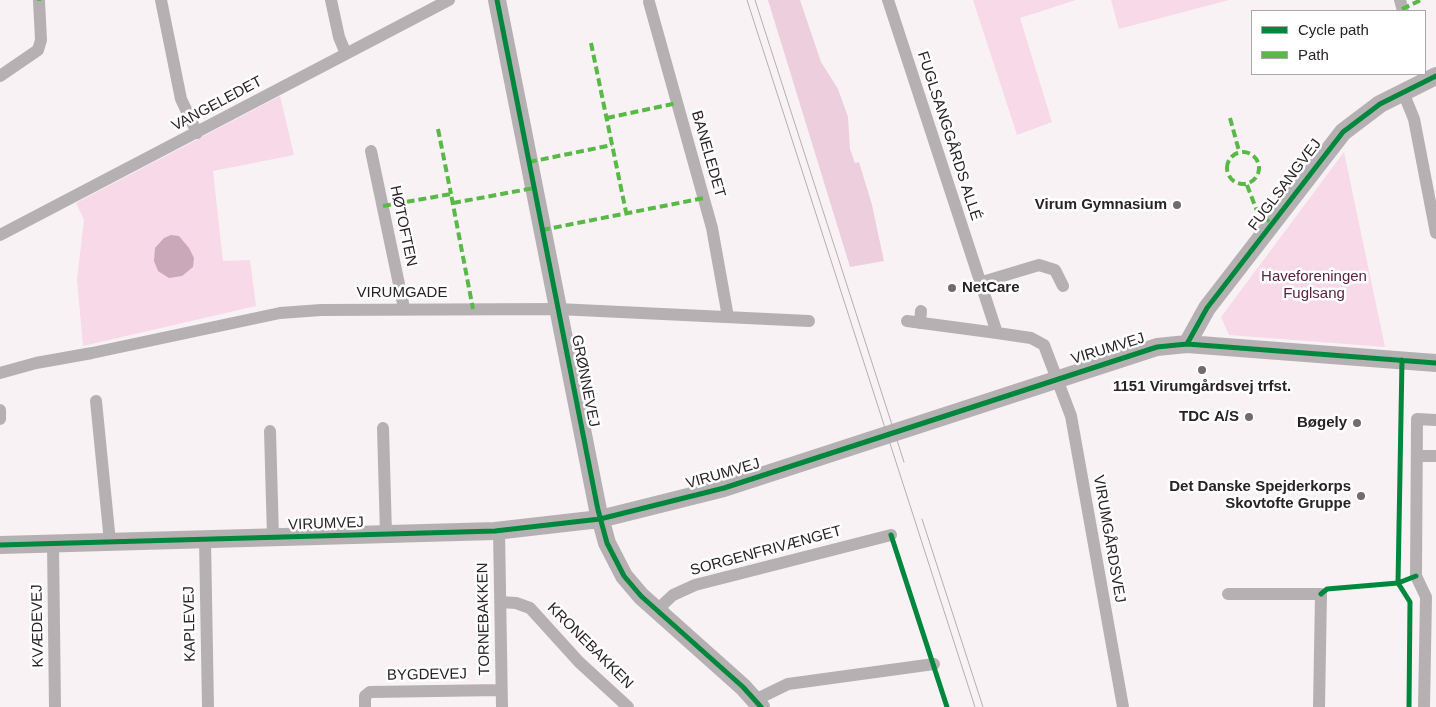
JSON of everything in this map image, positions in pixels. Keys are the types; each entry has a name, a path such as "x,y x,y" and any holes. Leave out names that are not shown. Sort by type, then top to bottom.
{"street":[{"path":"161,0 181,99 197,133"},
{"path":"331,0 339,37 346,54"},
{"name":"VANGELEDET","path":"0,235 450,0"},
{"name":"GRØNNEVEJ","path":"497,0 600,519 607,543 624,576 656,611 758,704"},
{"name":"FUGLSANGGÅRDS ALLÉ","path":"888,0 979,283 997,333"},
{"path":"0,76 38,50 42,40 39,2"},
{"name":"BANELEDET","path":"649,2 712,228 728,317"},
{"name":"FUGLSANGVEJ","path":"1186,344 1207,308 1332,145 1362,115 1404,92 1418,79 1436,76"},
{"path":"1404,92 1414,119 1436,233"},
{"name":"HØTOFTEN","path":"371,151 404,308"},
{"path":"979,283 1039,265 1055,270 1062,286"},
{"name":"VIRUMGADE","path":"0,373 36,363 280,313 321,310 404,308 558,309 810,321"},
{"path":"916,318 1031,338 1044,345 1058,378"},
{"name":"VIRUMVEJ","path":"0,546 499,530 600,519 724,488 1157,347 1186,344 1436,363"},
{"name":"VIRUMGÅRDSVEJ","path":"1058,378 1071,416 1123,707"},
{"path":"96,401 110,542"},
{"path":"0,410 0,419"},
{"path":"1425,707 1431,597 1416,576 1417,419 1436,420"},
{"name":"VIRUMVEJ","path":"383,428 386,534"},
{"name":"VIRUMVEJ","path":"270,431 274,538"},
{"path":"1417,456 1436,456"},
{"name":"TORNEBAKKEN","path":"499,530 502,707"},
{"name":"SORGENFRIVÆNGET","path":"656,611 673,595 695,585 891,535"},
{"name":"KAPLEVEJ","path":"205,540 208,707"},
{"name":"KVÆDEVEJ","path":"53,544 55,707"},
{"path":"1228,594 1321,594 1319,707"},
{"name":"KRONEBAKKEN","path":"500,602 516,603 530,608 579,662 628,707"},
{"path":"758,704 788,684 934,664"},
{"name":"BYGDEVEJ","path":"365,707 365,696 370,692 501,690"}],"green space":[{"path":"973,0 1076,0 1020,18 1052,122 1017,135"},
{"path":"1111,0 1229,0 1119,29"},
{"path":"280,96 294,155 213,171 223,261 250,260 256,306 83,346 77,280 84,220 76,203"},
{"name":"Haveforeningen Fuglsang","path":"1344,152 1385,347 1229,335 1221,317"}],"shaded area":[{"path":"768,0 800,0 821,62 838,89 848,117 850,149 855,163 859,162 872,205 884,261 850,267"},
{"path":"171,235 179,236 189,248 194,258 193,267 182,276 169,278 158,271 154,261 155,248 164,238"}],"tram line":[{"path":"747,0 975,707"},
{"path":"755,0 904,462"},
{"path":"922,519 983,707"}],"marked path":[{"path":"1402,9 1421,0"},
{"path":"591,43 626,212"},
{"path":"607,118 677,103"},
{"path":"1230,118 1239,151"},
{"path":"438,129 451,194"},
{"path":"529,162 612,145"},
{"path":"1243,152 1255,156 1259,168 1255,180 1243,184 1231,180 1227,168 1231,156 1243,152"},
{"path":"1247,185 1257,211 1272,224"},
{"path":"453,203 534,188"},
{"path":"383,206 451,194 473,309"},
{"path":"542,230 704,198"}],"cycle path":[{"path":"497,0 598,510 607,543 624,576 641,596 743,687 761,707"},
{"path":"1187,344 1207,308 1343,132 1380,104 1436,76"},
{"path":"0,545 495,531 600,519 724,488 1157,347 1187,344 1436,363"},
{"path":"1402,360 1398,583 1410,602 1409,707"},
{"path":"891,535 947,707"},
{"path":"1321,594 1327,589 1398,583 1416,576"}],"place":[{"name":"Virum Gymnasium","path":"1177,205"},
{"name":"NetCare","path":"952,288"},
{"name":"1151 Virumgårdsvej trfst.","path":"1202,370"},
{"name":"TDC A/S","path":"1249,417"},
{"name":"Bøgely","path":"1357,423"},
{"name":"Det Danske Spejderkorps Skovtofte Gruppe","path":"1361,496"}]}
